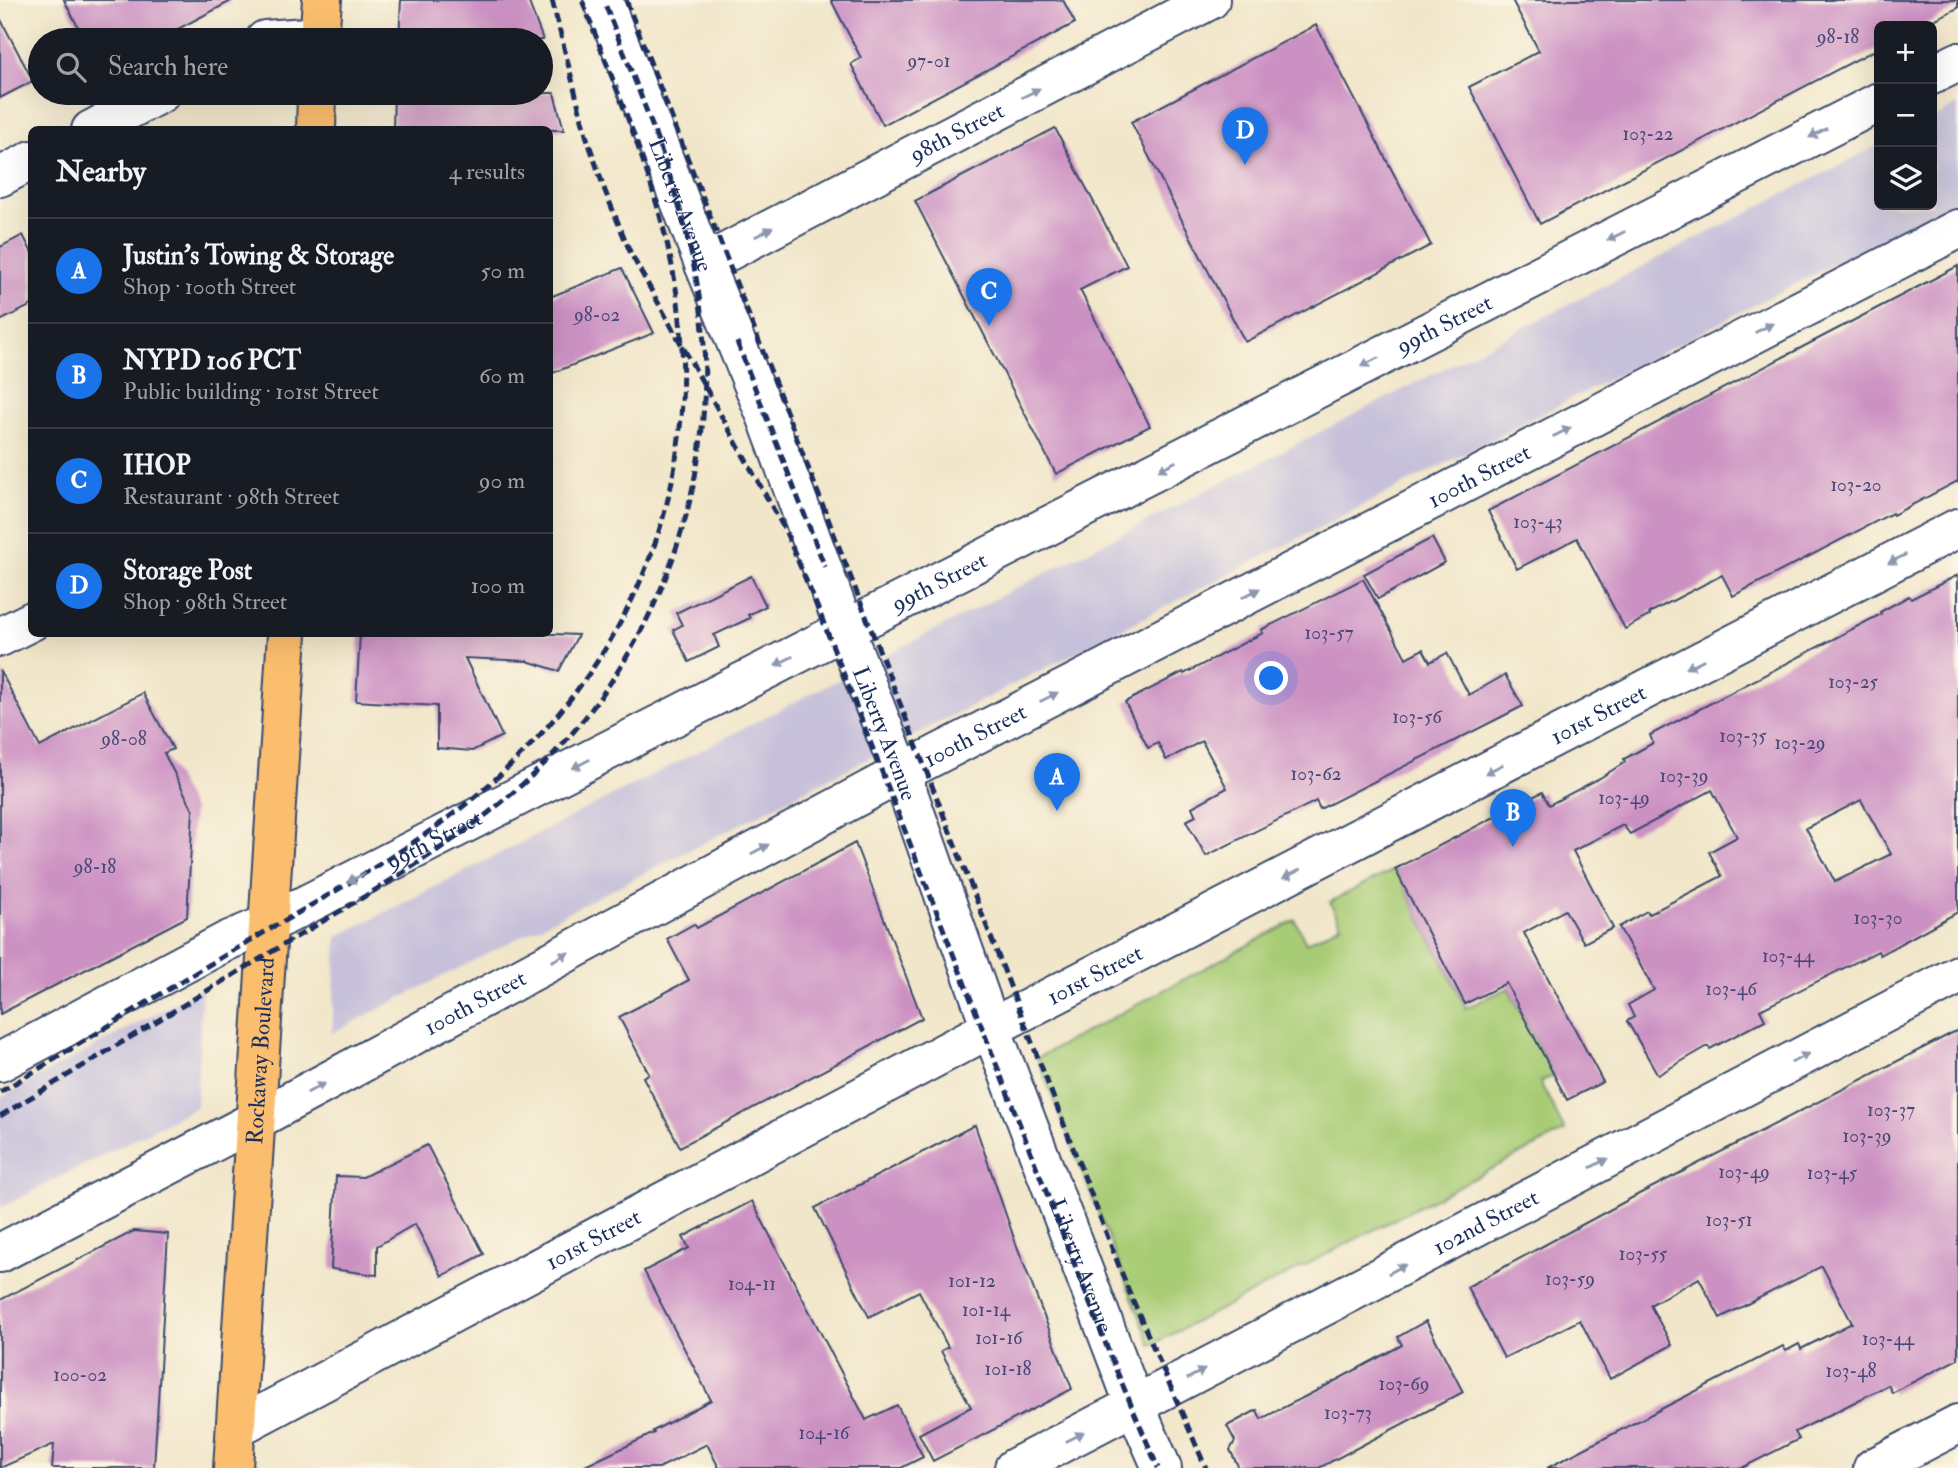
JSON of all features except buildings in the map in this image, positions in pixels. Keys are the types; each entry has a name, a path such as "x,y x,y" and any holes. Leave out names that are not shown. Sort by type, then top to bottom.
{"main road":[{"path":"316,126 317,105"},
{"name":"Rockaway Boulevard","path":"233,1468 287,637"}],"street":[{"name":"Liberty Avenue","path":"604,0 704,264 767,418 901,773 991,1028 1135,1406 1162,1468"},
{"name":"98th Street","path":"704,264 1210,0"},
{"path":"1937,72 1958,62"},
{"path":"99,126 138,105"},
{"name":"99th Street","path":"0,1062 227,941 270,923 1874,105"},
{"path":"0,177 28,162"},
{"name":"100th Street","path":"0,1253 256,1121 901,773 1958,229"},
{"name":"101st Street","path":"236,1428 991,1028 1958,528"},
{"path":"0,637 28,623"},
{"name":"102nd Street","path":"1014,1468 1958,975"},
{"path":"1873,1468 1958,1424"}],"shaded area":[{"path":"1958,105 1958,201 332,1033 337,937 1874,148 1874,210 1937,210 1937,116"},
{"path":"202,988 196,1107 0,1208 0,1098"}],"green space":[{"path":"1395,869 1466,1008 1508,988 1554,1075 1540,1082 1565,1131 1151,1345 1037,1058 1295,920 1306,943 1341,925 1330,902"}],"railway":[{"path":"552,0 586,135 631,254 785,530 1112,1360 1158,1468"},
{"path":"0,1092 353,880 408,846 461,808 517,759 566,705 606,647 639,585 663,519 677,450 683,377 678,302 662,224 639,148 582,0"},
{"path":"626,0 1128,1289 1206,1468"},
{"path":"0,1116 370,893 461,834 517,789 564,743 604,692 638,636 666,577 686,515 699,451 705,386 702,320 688,239 677,199 605,4"},
{"path":"737,342 825,567"}],"place":[{"name":"Storage Post","path":"1245,165"},
{"name":"IHOP","path":"989,326"},
{"name":"Justin's Towing & Storage","path":"1057,811"},
{"name":"NYPD 106 PCT","path":"1513,847"}]}
